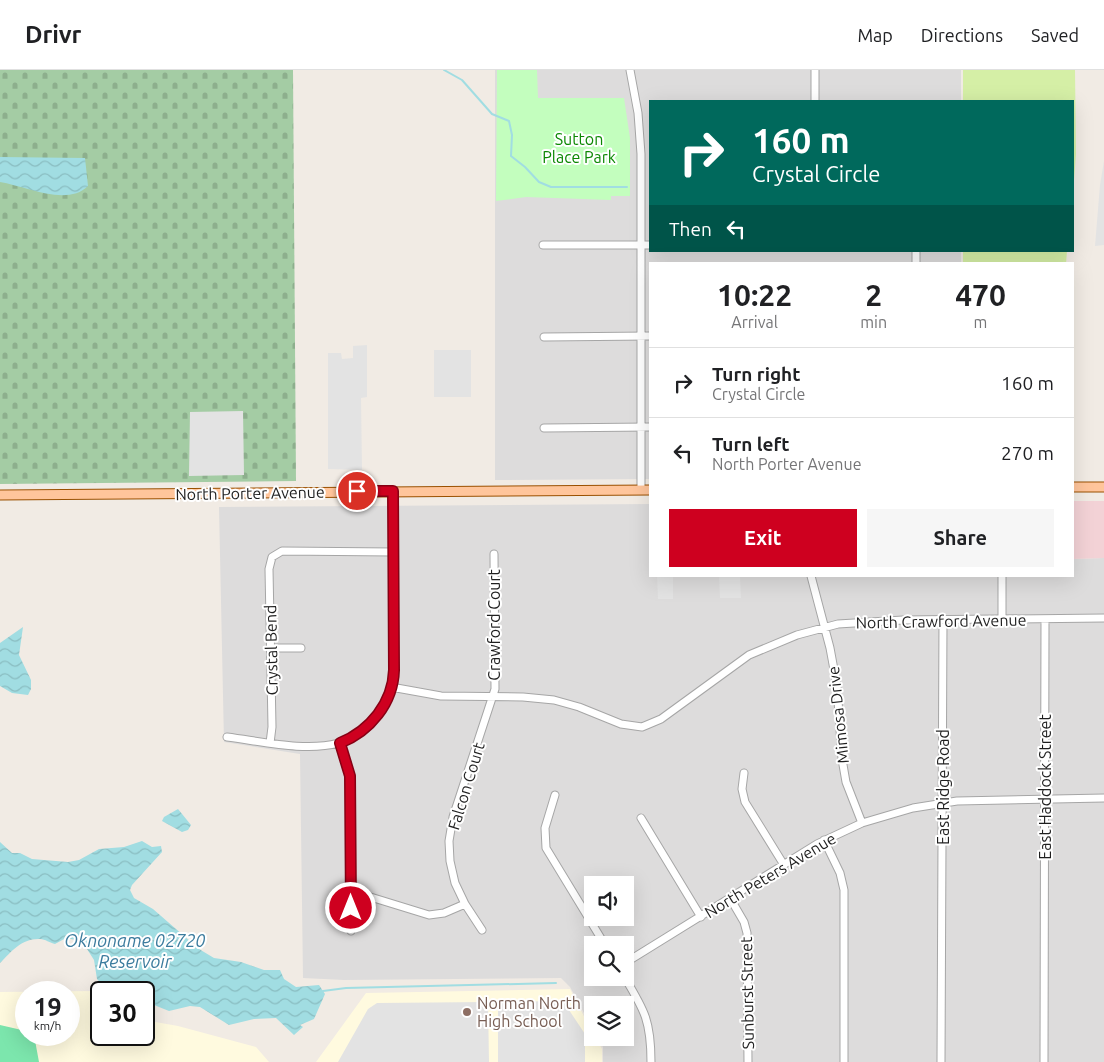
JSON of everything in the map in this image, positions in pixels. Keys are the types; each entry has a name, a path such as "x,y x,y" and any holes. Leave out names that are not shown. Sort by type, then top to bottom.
{"main road":[{"path":"1074,487 1104,486"},
{"name":"North Porter Avenue","path":"0,495 646,490"}],"street":[{"path":"630,70 638,113 641,154 642,336 646,427 646,490"},
{"path":"815,70 816,100"},
{"path":"641,154 649,154"},
{"path":"543,246 649,245"},
{"path":"544,337 649,336"},
{"path":"544,428 646,427"},
{"path":"227,737 309,748 340,743 353,737 370,724 382,708 391,687 394,663 393,491"},
{"name":"Crystal Bend","path":"270,743 271,648 269,569 272,557 282,551 393,552"},
{"name":"Crawford Court","path":"493,696 495,689 494,554"},
{"name":"Mimosa Drive","path":"811,577 825,628 839,700 843,768 846,782 862,823"},
{"path":"1002,577 1002,619"},
{"name":"North Crawford Avenue","path":"391,687 441,696 493,696 554,700 579,706 630,726 649,725 661,720 749,655 777,642 825,628 860,621 1104,618"},
{"name":"East Haddock Street","path":"1044,1062 1045,619"},
{"name":"East Ridge Road","path":"941,1062 943,620"},
{"path":"271,648 301,648"},
{"name":"Falcon Court","path":"482,930 465,904 455,883 450,861 451,830 493,696"},
{"path":"340,743 350,776 352,932"},
{"path":"744,773 742,789 745,802 784,865"},
{"path":"555,794 545,828 546,848 600,936"},
{"name":"North Peters Avenue","path":"634,958 824,840 862,823 903,811 943,803 984,799 1104,798"},
{"path":"641,818 701,917"},
{"path":"824,840 840,873 844,890 844,1062"},
{"path":"351,891 429,915 444,913 465,904"},
{"name":"Sunburst Street","path":"730,898 744,922 747,933 748,1062"},
{"path":"629,986 647,1018 650,1029 651,1062"}],"shaded area":[{"path":"495,70 961,70 961,100 649,100 649,252 961,252 961,262 649,262 649,479 495,480"},
{"path":"1104,161 1104,245 1095,246 1100,185"},
{"path":"367,345 367,397 361,398 362,470 328,469 328,353 341,353 342,359 353,358 353,346"},
{"path":"434,350 471,350 471,397 434,397"},
{"path":"243,411 244,475 189,476 190,412"},
{"path":"1074,501 1104,501 1104,558 1074,559"},
{"path":"649,504 649,577 1074,577 1074,559 1104,558 1104,1062 603,1062 602,1046 634,1046 634,996 584,996 584,1013 570,987 561,978 344,980 303,978 300,754 224,742 219,507"},
{"path":"657,577 673,577 673,599 658,599"},
{"path":"719,577 740,577 741,598 720,598"},
{"name":"Norman North High School","path":"570,989 584,1016 584,1046 600,1046 602,1062 316,1062 366,993"},
{"path":"80,991 90,991 90,1046 155,1046 155,1022 178,1026 256,1047 269,1062 0,1062 0,992 15,992 15,1046 80,1046"},
{"path":"563,1001 584,1032 585,1062 498,1062 498,1002"},
{"path":"488,1002 489,1062 338,1062 368,1009 377,1003"}],"green space":[{"path":"0,70 293,70 296,481 0,484"},
{"name":"Sutton Place Park","path":"497,70 537,70 538,98 624,98 630,138 630,196 611,196 611,200 526,197 496,201"},
{"path":"963,70 1075,70 1076,154 1074,181 1074,100 963,100"},
{"path":"963,252 1067,252 1066,262 963,262"},
{"path":"0,1025 15,1028 15,1046 36,1046 39,1062 0,1062"}],"water":[{"path":"0,157 85,158 88,186 79,192 69,195 58,195 0,182"},
{"path":"23,627 19,655 31,680 31,689 28,695 12,693 0,686 0,643"},
{"path":"178,809 191,825 188,830 182,832 162,821 164,817"},
{"name":"Oknoname 02720 Reservoir","path":"142,841 152,847 161,846 162,852 132,885 130,890 134,898 153,909 199,949 214,958 241,962 264,970 280,970 284,979 296,987 319,985 325,994 314,1019 300,1025 303,1027 294,1035 276,1018 254,1019 229,1025 200,1007 190,1006 169,1011 155,1005 155,981 99,981 94,960 87,949 76,940 66,938 55,944 42,939 28,941 18,946 0,963 0,842 12,853 20,853 32,859 68,862 79,860 99,849 124,847"}],"waterway":[{"path":"444,70 462,80 492,114 509,121 512,135 511,156 539,182 551,187 627,187"},
{"path":"323,991 346,988 556,983"}],"place":[{"name":"Norman North High School","path":"467,1012"}],"route":[{"path":"351,908 350,776 340,743 361,732 374,719 389,694 394,677 393,491 357,491"}]}
